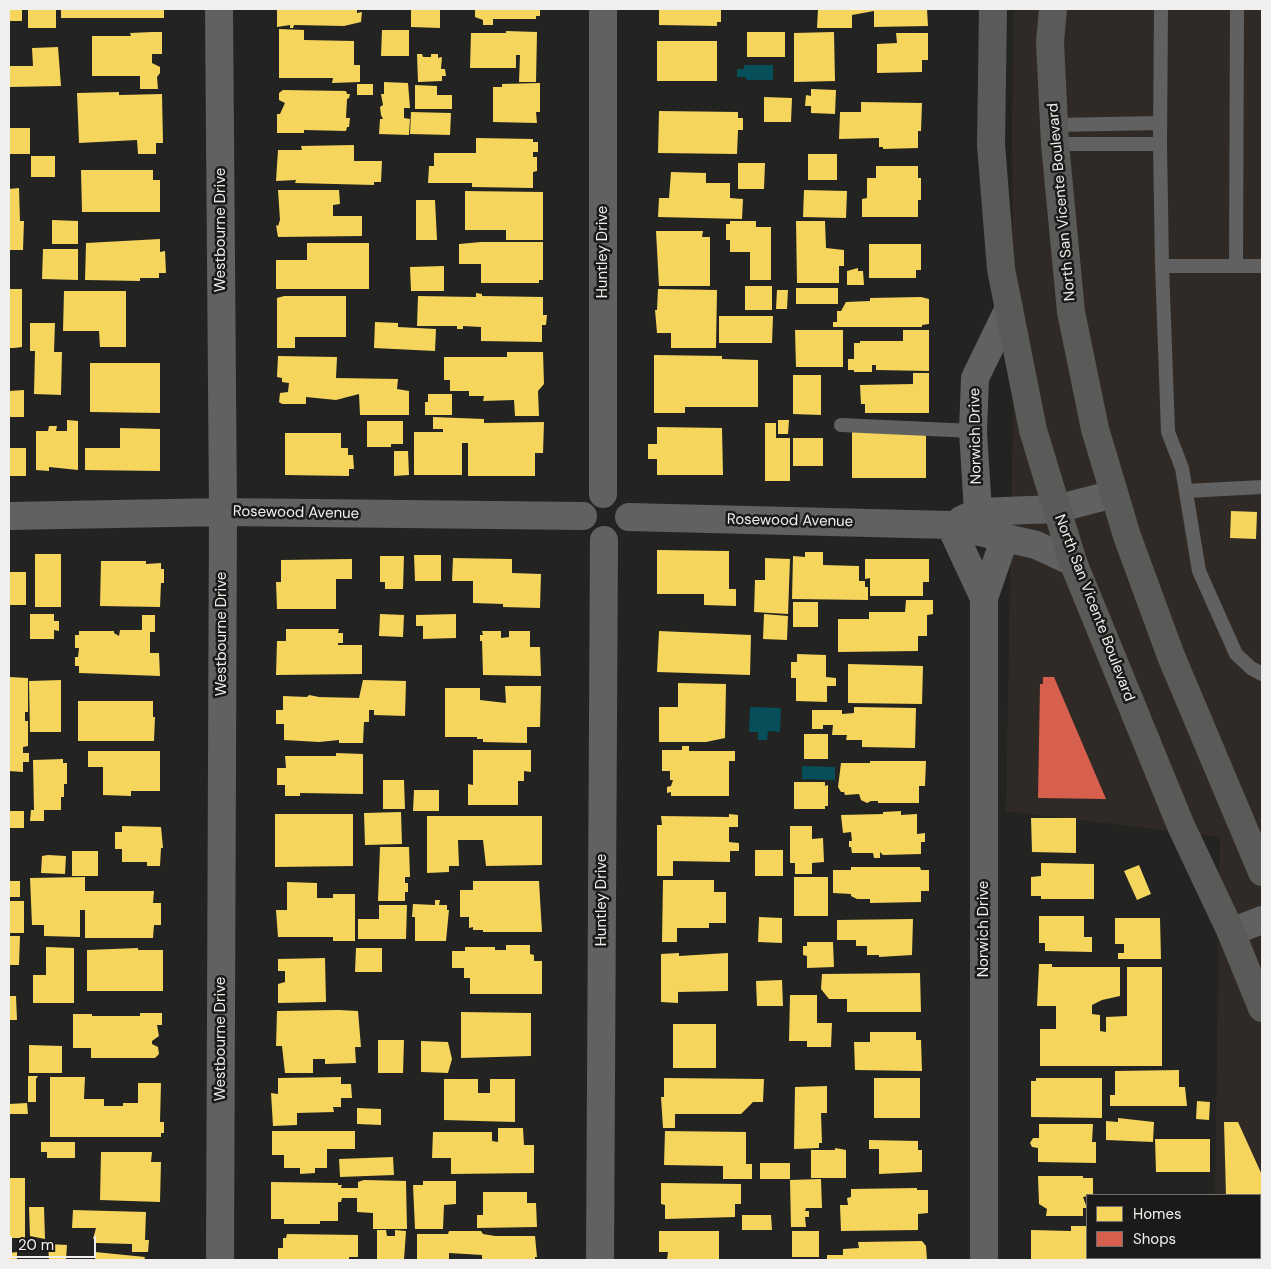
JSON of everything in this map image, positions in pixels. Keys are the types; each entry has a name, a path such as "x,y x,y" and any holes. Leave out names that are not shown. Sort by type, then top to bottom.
{"main road":[{"name":"North San Vicente Boulevard","path":"993,9 991,145 1001,269 1033,430 1073,562 1180,826 1231,932 1262,1008"},
{"name":"North San Vicente Boulevard","path":"1053,9 1050,42 1054,134 1071,312 1095,429 1126,536 1171,656 1262,872"}],"street":[{"name":"Westbourne Drive","path":"219,9 223,512 220,1260"},
{"name":"Huntley Drive","path":"603,494 604,9"},
{"name":"Norwich Drive","path":"978,512 973,431 975,378 1009,308"},
{"path":"603,494 618,498 623,503 629,517 624,531 618,536 604,540 590,535 583,522 583,516 589,501 603,494"},
{"name":"Rosewood Avenue","path":"950,525 978,512 1056,509 1114,494"},
{"name":"Rosewood Avenue","path":"9,516 223,512 583,516"},
{"name":"Rosewood Avenue","path":"629,517 950,525 1036,545 1073,562"},
{"name":"Norwich Drive","path":"950,525 984,598"},
{"name":"Norwich Drive","path":"984,1260 984,598 1005,537"},
{"name":"Huntley Drive","path":"600,1260 604,540"},
{"path":"1231,932 1262,920"}],"lane":[{"path":"1161,9 1160,144 1162,266 1168,432 1182,468 1199,572 1236,654 1251,668 1262,674"},
{"path":"1236,266 1237,9"},
{"path":"1054,134 1160,123"},
{"path":"1054,134 1160,144"},
{"path":"1162,266 1262,266"},
{"path":"841,425 973,431"},
{"path":"1186,491 1262,487"}],"shaded area":[{"path":"1014,9 1262,9 1262,1260 1214,1260 1261,1259 1261,1194 1215,1194 1220,837 1006,811 1014,357 1012,125"}],"water":[{"path":"744,65 773,65 773,80 746,80 746,77 737,77 737,69 744,69"},
{"path":"750,707 781,708 780,732 768,731 767,740 758,740 758,732 749,732"},
{"path":"802,766 835,767 835,780 802,779"}],"building: Homes":[{"path":"9,9 22,9 22,21 9,21"},
{"path":"28,9 56,9 56,28 28,28"},
{"path":"61,9 164,9 164,18 61,18"},
{"path":"277,9 357,9 357,13 362,12 361,22 344,26 294,25 293,28 290,28 290,25 277,27"},
{"path":"411,9 440,9 440,28 411,27"},
{"path":"475,9 535,9 540,10 540,16 536,16 536,19 493,19 493,25 483,25 483,20 475,17"},
{"path":"659,9 721,9 721,22 717,22 717,26 659,25"},
{"path":"818,9 927,9 928,26 874,27 874,11 852,15 852,28 817,28"},
{"path":"279,29 304,30 304,40 354,41 354,65 360,65 360,82 332,83 333,78 279,78"},
{"path":"382,30 409,30 409,56 381,56"},
{"path":"506,31 537,32 536,82 519,82 520,55 516,55 516,68 470,68 471,33 506,33"},
{"path":"162,32 162,54 152,54 152,63 160,67 160,73 157,77 158,89 140,89 140,76 92,76 92,36 131,36 130,33"},
{"path":"747,32 785,32 785,57 747,57"},
{"path":"834,32 835,81 794,82 794,33"},
{"path":"896,33 928,33 928,60 922,60 922,72 877,73 877,44 897,43"},
{"path":"657,41 717,41 717,81 657,81"},
{"path":"58,47 61,86 9,87 9,66 33,66 32,48"},
{"path":"417,54 422,54 423,57 431,57 431,54 438,54 438,58 442,57 441,69 445,69 446,76 442,76 442,81 418,82"},
{"path":"384,82 408,83 410,108 404,108 404,118 410,119 409,135 379,134 380,119 383,119 380,107 383,105 381,94 384,94"},
{"path":"540,83 540,112 536,112 537,123 493,122 493,87 502,87 502,84"},
{"path":"357,84 373,84 373,95 357,95"},
{"path":"415,85 437,86 437,95 452,95 452,109 415,109"},
{"path":"811,89 836,90 835,114 811,113 811,106 805,106 806,95 811,96"},
{"path":"283,90 346,91 347,94 350,94 347,99 346,118 350,118 349,127 347,127 346,131 304,130 304,133 277,133 277,114 280,114 285,103 279,100 279,93"},
{"path":"119,92 119,95 162,94 163,143 156,143 156,154 138,154 137,140 79,143 77,93"},
{"path":"764,97 792,98 791,122 764,122"},
{"path":"861,102 922,103 921,131 918,131 918,148 883,149 883,147 879,147 879,138 839,139 840,112 861,112"},
{"path":"659,111 738,112 738,118 743,118 743,130 738,130 737,154 658,153"},
{"path":"411,112 451,113 450,135 410,134"},
{"path":"9,128 30,128 30,154 9,154"},
{"path":"476,138 533,139 533,142 538,142 538,152 533,152 533,157 537,157 537,171 533,172 533,188 472,187 472,183 428,183 429,166 434,166 434,153 476,153"},
{"path":"354,145 354,161 382,161 381,182 374,182 374,185 295,183 296,180 276,181 278,150 302,150 301,146"},
{"path":"808,154 837,154 837,180 808,180"},
{"path":"31,156 55,156 55,177 31,177"},
{"path":"738,163 765,163 764,189 738,189"},
{"path":"876,166 918,166 918,178 921,178 921,200 918,200 918,217 862,217 862,199 867,198 867,178 876,178"},
{"path":"81,170 153,170 153,180 160,180 160,212 82,212"},
{"path":"671,172 706,173 706,183 730,183 730,198 743,199 742,219 658,217 659,198 669,198"},
{"path":"19,188 20,221 24,221 23,250 9,250 9,189"},
{"path":"278,190 339,190 340,204 333,205 333,216 362,216 362,236 278,237 276,225 278,226 280,220"},
{"path":"804,190 847,191 846,218 803,217"},
{"path":"465,191 543,192 543,240 506,240 506,230 465,230"},
{"path":"416,200 435,200 437,240 416,240"},
{"path":"52,220 78,221 78,244 52,244"},
{"path":"730,221 756,221 756,227 771,227 771,280 750,280 750,252 730,252 730,240 726,240 726,224 730,224"},
{"path":"796,221 825,221 826,248 844,250 844,266 839,266 839,283 797,283"},
{"path":"656,231 703,231 702,237 710,237 710,286 659,286"},
{"path":"160,239 160,252 165,251 166,273 159,273 159,278 140,278 140,281 85,280 86,243"},
{"path":"543,242 543,280 539,280 539,283 481,283 481,264 459,264 459,244"},
{"path":"307,243 369,243 369,289 276,289 276,260 307,260"},
{"path":"869,244 921,244 921,270 916,270 916,278 869,278"},
{"path":"43,249 78,249 78,280 42,279"},
{"path":"444,266 444,291 411,291 410,267"},
{"path":"858,268 858,271 863,271 864,285 847,285 847,271"},
{"path":"745,286 772,286 772,310 745,310"},
{"path":"796,288 838,288 838,304 796,304"},
{"path":"9,289 22,289 22,347 9,348"},
{"path":"658,289 717,290 716,348 671,348 671,333 657,333 655,310 657,310"},
{"path":"777,290 788,290 787,309 776,309"},
{"path":"64,291 126,291 126,347 100,347 99,331 63,331"},
{"path":"476,293 482,294 482,296 543,297 543,315 547,315 546,325 542,325 542,342 481,341 481,327 463,326 463,329 457,329 457,326 417,326 418,296 476,297"},
{"path":"284,296 346,296 346,337 295,337 295,348 277,348 277,298"},
{"path":"921,297 929,299 929,324 922,325 922,327 833,327 833,322 837,322 837,311 841,311 846,302 870,301 870,298"},
{"path":"719,316 773,316 772,343 719,343"},
{"path":"375,322 398,323 398,327 436,329 435,351 374,348"},
{"path":"30,323 55,323 54,352 62,352 61,395 34,394 35,351 30,351"},
{"path":"795,330 843,330 843,367 796,367"},
{"path":"903,330 929,330 929,371 876,370 876,365 872,365 872,372 848,370 848,359 854,359 854,343 860,343 860,341 903,341"},
{"path":"507,352 543,352 544,384 538,391 539,416 515,416 514,400 483,401 484,396 469,396 469,391 450,391 450,380 444,380 444,357 507,357"},
{"path":"654,355 722,356 722,359 758,360 758,407 685,407 685,413 654,413"},
{"path":"278,356 337,357 336,378 398,379 397,389 409,391 409,415 360,415 359,394 336,400 306,397 306,404 282,404 279,402 280,393 288,392 289,383 282,382 282,378 277,377"},
{"path":"90,363 160,363 160,413 90,412"},
{"path":"913,373 929,373 929,413 865,413 865,404 861,404 860,385 913,384"},
{"path":"793,375 821,375 821,415 793,414"},
{"path":"24,390 24,417 9,417 9,391"},
{"path":"428,394 452,394 452,415 425,415 425,402 428,402"},
{"path":"433,417 484,419 484,423 544,422 543,453 535,453 535,476 468,476 468,443 462,443 462,475 414,475 414,432 443,432 443,429 433,429"},
{"path":"67,420 78,421 78,470 49,467 49,471 36,470 36,431 48,431 49,426 57,426 56,431 67,431"},
{"path":"778,420 789,420 788,434 778,434"},
{"path":"367,421 403,421 403,444 391,444 391,447 367,447"},
{"path":"765,423 776,423 776,438 790,438 790,481 765,481"},
{"path":"657,427 722,428 723,475 657,475 657,459 648,459 648,444 657,444"},
{"path":"120,428 160,429 160,471 85,470 85,448 120,448"},
{"path":"852,430 926,430 926,478 852,478"},
{"path":"285,433 341,433 341,448 348,448 348,455 353,455 354,469 349,469 349,476 285,475"},
{"path":"793,438 823,438 823,466 793,466"},
{"path":"9,448 26,448 26,476 9,476"},
{"path":"394,451 408,451 409,475 394,476"},
{"path":"1231,511 1257,512 1256,539 1230,538"},
{"path":"657,550 729,551 729,589 736,589 736,606 704,605 704,594 657,594"},
{"path":"805,552 823,552 823,565 859,566 859,581 865,581 865,587 868,587 868,600 792,599 793,556 805,557"},
{"path":"35,554 61,554 61,607 35,607"},
{"path":"414,555 441,555 441,581 415,581"},
{"path":"380,556 404,556 403,589 385,589 385,582 380,582"},
{"path":"453,558 512,559 512,573 541,574 540,608 503,607 503,604 473,603 473,581 452,581"},
{"path":"765,558 790,559 788,614 754,612 755,580 765,580"},
{"path":"352,559 352,579 336,579 336,609 277,609 276,582 281,582 281,560"},
{"path":"865,559 929,559 929,582 923,582 923,596 870,596 870,578 865,579"},
{"path":"101,561 161,563 161,569 164,569 164,583 161,583 160,607 100,606"},
{"path":"9,572 26,572 26,605 9,605"},
{"path":"906,600 933,600 933,614 927,615 927,636 918,636 918,651 838,652 838,619 869,619 869,612 905,612"},
{"path":"793,602 818,602 818,627 793,627"},
{"path":"30,614 54,614 54,621 59,621 59,631 54,630 54,639 30,639"},
{"path":"380,614 404,615 403,637 379,636"},
{"path":"456,614 456,638 423,639 423,626 416,626 416,615"},
{"path":"764,614 788,616 787,640 763,639"},
{"path":"142,615 155,615 155,632 150,632 150,653 159,653 160,676 79,673 79,666 75,666 75,657 78,657 79,648 75,648 75,635 79,635 79,631 114,631 119,636 120,630 142,630"},
{"path":"286,629 339,629 338,633 343,633 343,643 338,643 338,645 362,645 362,674 276,675 277,641 286,641"},
{"path":"482,631 501,631 501,638 509,637 509,631 530,631 530,647 540,647 541,676 483,675 482,641 480,641 480,635 483,635"},
{"path":"659,631 751,635 750,675 657,672"},
{"path":"797,654 826,655 826,677 836,678 836,686 827,686 827,702 796,701 796,678 791,678 791,662 797,662"},
{"path":"848,664 923,666 922,704 848,703"},
{"path":"9,677 28,678 28,712 25,712 25,721 28,721 28,746 23,747 23,753 29,753 29,762 23,762 23,772 9,771"},
{"path":"61,680 61,732 30,732 29,681"},
{"path":"363,680 406,681 405,716 374,715 374,710 369,710 369,722 364,722 363,743 339,743 339,740 319,742 284,740 284,724 276,724 276,710 283,710 283,696 307,697 309,695 359,698"},
{"path":"678,683 726,684 725,738 706,742 659,742 659,707 678,707"},
{"path":"505,686 541,686 540,727 527,727 527,743 483,742 483,739 477,739 477,737 445,737 445,688 480,688 480,700 506,703"},
{"path":"78,701 153,701 153,717 155,717 154,741 78,741"},
{"path":"854,707 916,708 915,748 862,747 862,740 846,740 847,735 832,735 833,725 823,725 823,729 812,729 812,710 842,710 842,714 854,713"},
{"path":"804,734 828,734 828,759 804,759"},
{"path":"682,746 689,746 689,751 735,751 735,761 729,761 729,796 671,796 671,792 667,793 667,787 671,786 673,780 670,780 670,771 662,771 662,750 682,750"},
{"path":"473,750 531,750 531,772 524,771 524,781 518,781 518,805 468,805 468,784 473,785"},
{"path":"88,751 160,751 160,791 131,791 131,796 103,795 103,767 88,767"},
{"path":"336,753 363,754 363,794 300,793 300,796 285,796 285,785 277,785 277,768 286,768 285,756 336,756"},
{"path":"63,759 63,763 67,763 67,784 64,784 64,797 61,797 61,810 44,810 44,821 30,821 31,810 34,810 33,760"},
{"path":"870,761 926,761 925,786 919,786 919,803 878,803 878,801 871,801 867,803 861,800 859,794 845,795 844,792 841,792 838,787 841,763 870,763"},
{"path":"383,780 404,780 405,809 383,809"},
{"path":"794,782 825,782 825,786 828,785 828,806 825,806 825,809 794,809"},
{"path":"414,790 439,790 439,811 413,811"},
{"path":"9,811 24,811 24,828 9,828"},
{"path":"901,811 901,815 917,814 917,834 925,833 925,842 921,842 921,854 883,855 880,852 880,858 874,858 873,853 852,853 851,847 849,847 849,841 852,841 851,832 843,833 841,815 883,814 883,812"},
{"path":"401,812 402,844 365,845 364,813"},
{"path":"275,814 353,814 353,866 275,867"},
{"path":"729,814 738,815 738,827 729,827 729,842 739,843 739,851 730,851 730,862 673,861 673,876 657,876 657,825 662,825 661,816 729,817"},
{"path":"427,816 542,816 542,865 486,866 483,840 458,840 459,866 449,866 449,872 427,873"},
{"path":"1031,818 1076,818 1076,853 1032,852"},
{"path":"122,826 161,827 163,848 161,848 160,866 147,866 147,862 122,862 122,849 115,849 115,832 122,832"},
{"path":"790,826 812,826 812,839 823,838 824,862 812,863 812,874 795,874 795,863 790,863"},
{"path":"380,847 409,847 410,877 405,877 405,883 408,883 408,892 405,892 405,901 378,901"},
{"path":"755,850 783,850 783,876 755,876"},
{"path":"72,851 98,851 98,876 72,876"},
{"path":"42,856 66,856 65,874 41,873"},
{"path":"1041,863 1094,864 1094,899 1041,899 1041,896 1031,896 1031,877 1041,876"},
{"path":"1139,865 1151,894 1137,900 1124,871"},
{"path":"851,867 920,867 921,870 929,870 929,891 921,891 921,902 870,903 870,899 857,899 851,896 851,894 833,893 833,870 851,870"},
{"path":"85,877 85,891 154,891 153,903 161,903 161,925 154,925 153,938 85,938 85,910 80,910 80,937 44,936 44,925 32,925 30,878"},
{"path":"794,877 828,877 828,916 794,916"},
{"path":"663,880 714,880 714,892 726,892 726,923 709,923 709,928 677,928 677,942 662,942"},
{"path":"9,881 20,881 20,897 9,897"},
{"path":"473,881 539,881 542,932 483,932 483,930 473,930 473,927 469,928 469,917 460,917 460,890 473,890"},
{"path":"287,882 317,883 317,898 333,898 333,894 355,894 355,941 333,941 333,937 278,937 276,910 287,910"},
{"path":"435,900 440,900 439,905 447,905 447,910 449,910 446,941 415,941 415,917 412,917 413,904 435,905"},
{"path":"9,901 24,901 24,933 9,933"},
{"path":"379,905 407,905 406,939 358,939 358,919 379,919"},
{"path":"1039,916 1084,916 1084,937 1092,937 1092,952 1045,951 1045,943 1039,943"},
{"path":"759,917 782,918 782,943 758,942"},
{"path":"1115,918 1160,918 1161,959 1118,959 1118,953 1124,953 1124,944 1115,944"},
{"path":"913,919 912,955 879,957 879,955 867,955 867,946 856,946 856,940 837,940 837,920"},
{"path":"9,936 20,936 19,965 9,965"},
{"path":"807,942 833,942 834,967 807,968 807,956 803,955 803,946 807,946"},
{"path":"506,945 530,945 530,954 534,955 534,961 542,961 542,994 470,994 470,978 464,978 464,968 452,968 452,951 465,951 465,947 495,947 495,950 506,950"},
{"path":"46,947 74,948 74,1003 33,1003 33,975 46,975"},
{"path":"138,948 138,950 163,950 163,991 87,991 87,950"},
{"path":"356,948 382,948 382,972 355,972"},
{"path":"679,953 679,956 728,953 728,991 678,992 678,1003 661,1002 661,954"},
{"path":"325,958 326,1002 278,1003 278,984 285,982 285,971 278,971 278,959"},
{"path":"1039,964 1052,964 1052,967 1120,967 1120,996 1102,1000 1092,1005 1092,1014 1100,1015 1100,1031 1106,1032 1106,1017 1127,1016 1127,967 1162,967 1162,1066 1040,1066 1040,1029 1056,1029 1056,1006 1037,1006"},
{"path":"920,973 921,1012 847,1012 847,999 829,999 821,989 822,974"},
{"path":"782,980 783,1006 757,1006 756,981"},
{"path":"790,995 817,995 817,1023 832,1023 831,1047 807,1047 807,1041 789,1041"},
{"path":"9,996 16,996 17,1020 9,1020"},
{"path":"277,1011 358,1011 361,1047 355,1047 356,1063 325,1064 325,1059 313,1059 313,1073 285,1073 282,1046 276,1046"},
{"path":"461,1012 531,1013 531,1056 461,1058"},
{"path":"140,1013 162,1013 162,1025 157,1025 159,1036 152,1041 152,1044 158,1047 159,1054 155,1058 91,1058 91,1048 73,1048 73,1014 140,1016"},
{"path":"673,1024 716,1024 716,1068 673,1068"},
{"path":"870,1032 916,1032 916,1040 921,1040 922,1071 855,1070 854,1042 870,1042"},
{"path":"378,1040 404,1040 403,1073 378,1073"},
{"path":"421,1041 448,1042 452,1059 448,1073 421,1072"},
{"path":"29,1045 62,1046 62,1073 29,1073"},
{"path":"1179,1070 1179,1087 1185,1087 1187,1106 1110,1106 1110,1095 1115,1095 1115,1071"},
{"path":"28,1076 38,1076 36,1079 36,1102 28,1102"},
{"path":"50,1077 85,1077 84,1099 104,1099 104,1106 123,1106 123,1103 138,1103 138,1083 161,1083 160,1122 164,1122 164,1133 161,1133 161,1137 50,1137"},
{"path":"341,1077 341,1084 351,1084 352,1098 341,1098 341,1107 333,1107 334,1112 297,1113 297,1125 273,1126 271,1093 278,1094 278,1078"},
{"path":"664,1078 764,1079 763,1102 753,1102 741,1114 675,1114 675,1128 663,1128 661,1097 664,1097"},
{"path":"874,1078 920,1078 920,1118 874,1118"},
{"path":"1036,1078 1102,1078 1102,1118 1031,1117 1031,1081 1036,1081"},
{"path":"444,1079 478,1079 478,1093 490,1093 490,1079 515,1079 515,1122 444,1120"},
{"path":"827,1086 827,1113 821,1113 822,1143 819,1143 819,1148 794,1149 795,1087"},
{"path":"1197,1101 1210,1102 1209,1120 1196,1119"},
{"path":"27,1103 28,1114 9,1114 9,1104"},
{"path":"357,1108 381,1109 381,1125 357,1124"},
{"path":"1118,1118 1154,1122 1153,1142 1106,1140 1106,1121 1118,1122"},
{"path":"1224,1122 1238,1122 1262,1175 1262,1260 1227,1260 1261,1259 1261,1194 1226,1194"},
{"path":"1039,1124 1093,1124 1092,1142 1096,1142 1096,1163 1038,1162 1038,1148 1032,1147 1030,1143 1033,1138 1039,1138"},
{"path":"498,1128 523,1128 524,1145 534,1145 534,1173 451,1174 451,1158 432,1158 433,1132 492,1132 492,1141 498,1142"},
{"path":"272,1131 355,1131 355,1149 327,1149 327,1168 315,1168 315,1173 300,1174 300,1168 284,1168 284,1155 272,1155"},
{"path":"665,1131 746,1132 746,1164 752,1164 752,1179 723,1179 723,1166 664,1165"},
{"path":"1155,1139 1210,1139 1210,1172 1156,1172"},
{"path":"869,1140 918,1141 918,1150 922,1150 922,1172 879,1174 879,1149 869,1149"},
{"path":"41,1142 75,1142 75,1158 47,1158 47,1152 41,1152"},
{"path":"835,1148 846,1150 846,1178 811,1178 811,1150 835,1150"},
{"path":"101,1152 152,1152 151,1162 161,1162 160,1202 100,1200"},
{"path":"393,1157 394,1175 340,1177 339,1159"},
{"path":"760,1163 790,1163 790,1179 760,1179"},
{"path":"1038,1176 1083,1176 1083,1178 1093,1178 1093,1194 1086,1194 1086,1196 1083,1197 1086,1208 1083,1208 1083,1216 1046,1216 1047,1209 1039,1204"},
{"path":"9,1178 25,1178 25,1238 9,1238"},
{"path":"821,1179 822,1208 806,1208 805,1211 809,1211 809,1217 805,1217 806,1227 791,1227 790,1180"},
{"path":"364,1180 406,1181 407,1229 373,1229 373,1213 357,1212 357,1198 342,1198 341,1202 338,1202 338,1221 320,1221 320,1224 284,1224 284,1219 271,1219 271,1182 338,1183 338,1185 342,1185 341,1188 358,1188 358,1182"},
{"path":"423,1181 456,1181 456,1204 444,1205 443,1229 415,1229 413,1185 423,1185"},
{"path":"661,1183 741,1184 741,1204 735,1204 735,1217 665,1219 665,1205 661,1204"},
{"path":"917,1188 917,1190 928,1190 928,1213 918,1214 918,1230 841,1231 840,1205 848,1205 847,1198 851,1197 851,1189"},
{"path":"483,1192 527,1192 527,1203 536,1203 537,1227 477,1228 477,1215 483,1215"},
{"path":"29,1207 44,1207 45,1239 30,1236"},
{"path":"73,1210 146,1212 145,1240 149,1240 148,1252 132,1252 132,1244 96,1243 96,1239 93,1239 96,1228 72,1228"},
{"path":"742,1215 771,1215 772,1230 742,1230"},
{"path":"1071,1226 1086,1226 1086,1259 1091,1260 1031,1260 1031,1230 1071,1231"},
{"path":"377,1230 386,1230 387,1236 395,1236 395,1230 406,1231 404,1260 377,1260"},
{"path":"449,1231 481,1231 483,1234 495,1236 535,1236 537,1257 535,1257 535,1260 482,1260 482,1255 449,1253 449,1260 417,1260 417,1234 448,1234"},
{"path":"659,1231 719,1231 719,1260 667,1260 668,1252 659,1252"},
{"path":"792,1231 819,1231 819,1257 792,1257"},
{"path":"287,1234 358,1235 358,1257 349,1257 349,1260 278,1260 278,1248 283,1248 283,1238 286,1238"},
{"path":"922,1241 926,1246 927,1260 827,1260 827,1255 843,1255 843,1249 859,1248 858,1242"},
{"path":"48,1244 67,1245 66,1260 49,1260"},
{"path":"17,1252 17,1260 9,1260 9,1253"},
{"path":"95,1252 145,1257 144,1260 95,1260"},
{"path":"1100,1259 1154,1259 1154,1260"}],"building: Shops":[{"path":"1043,677 1054,677 1106,799 1038,798 1040,684 1043,684"}]}
